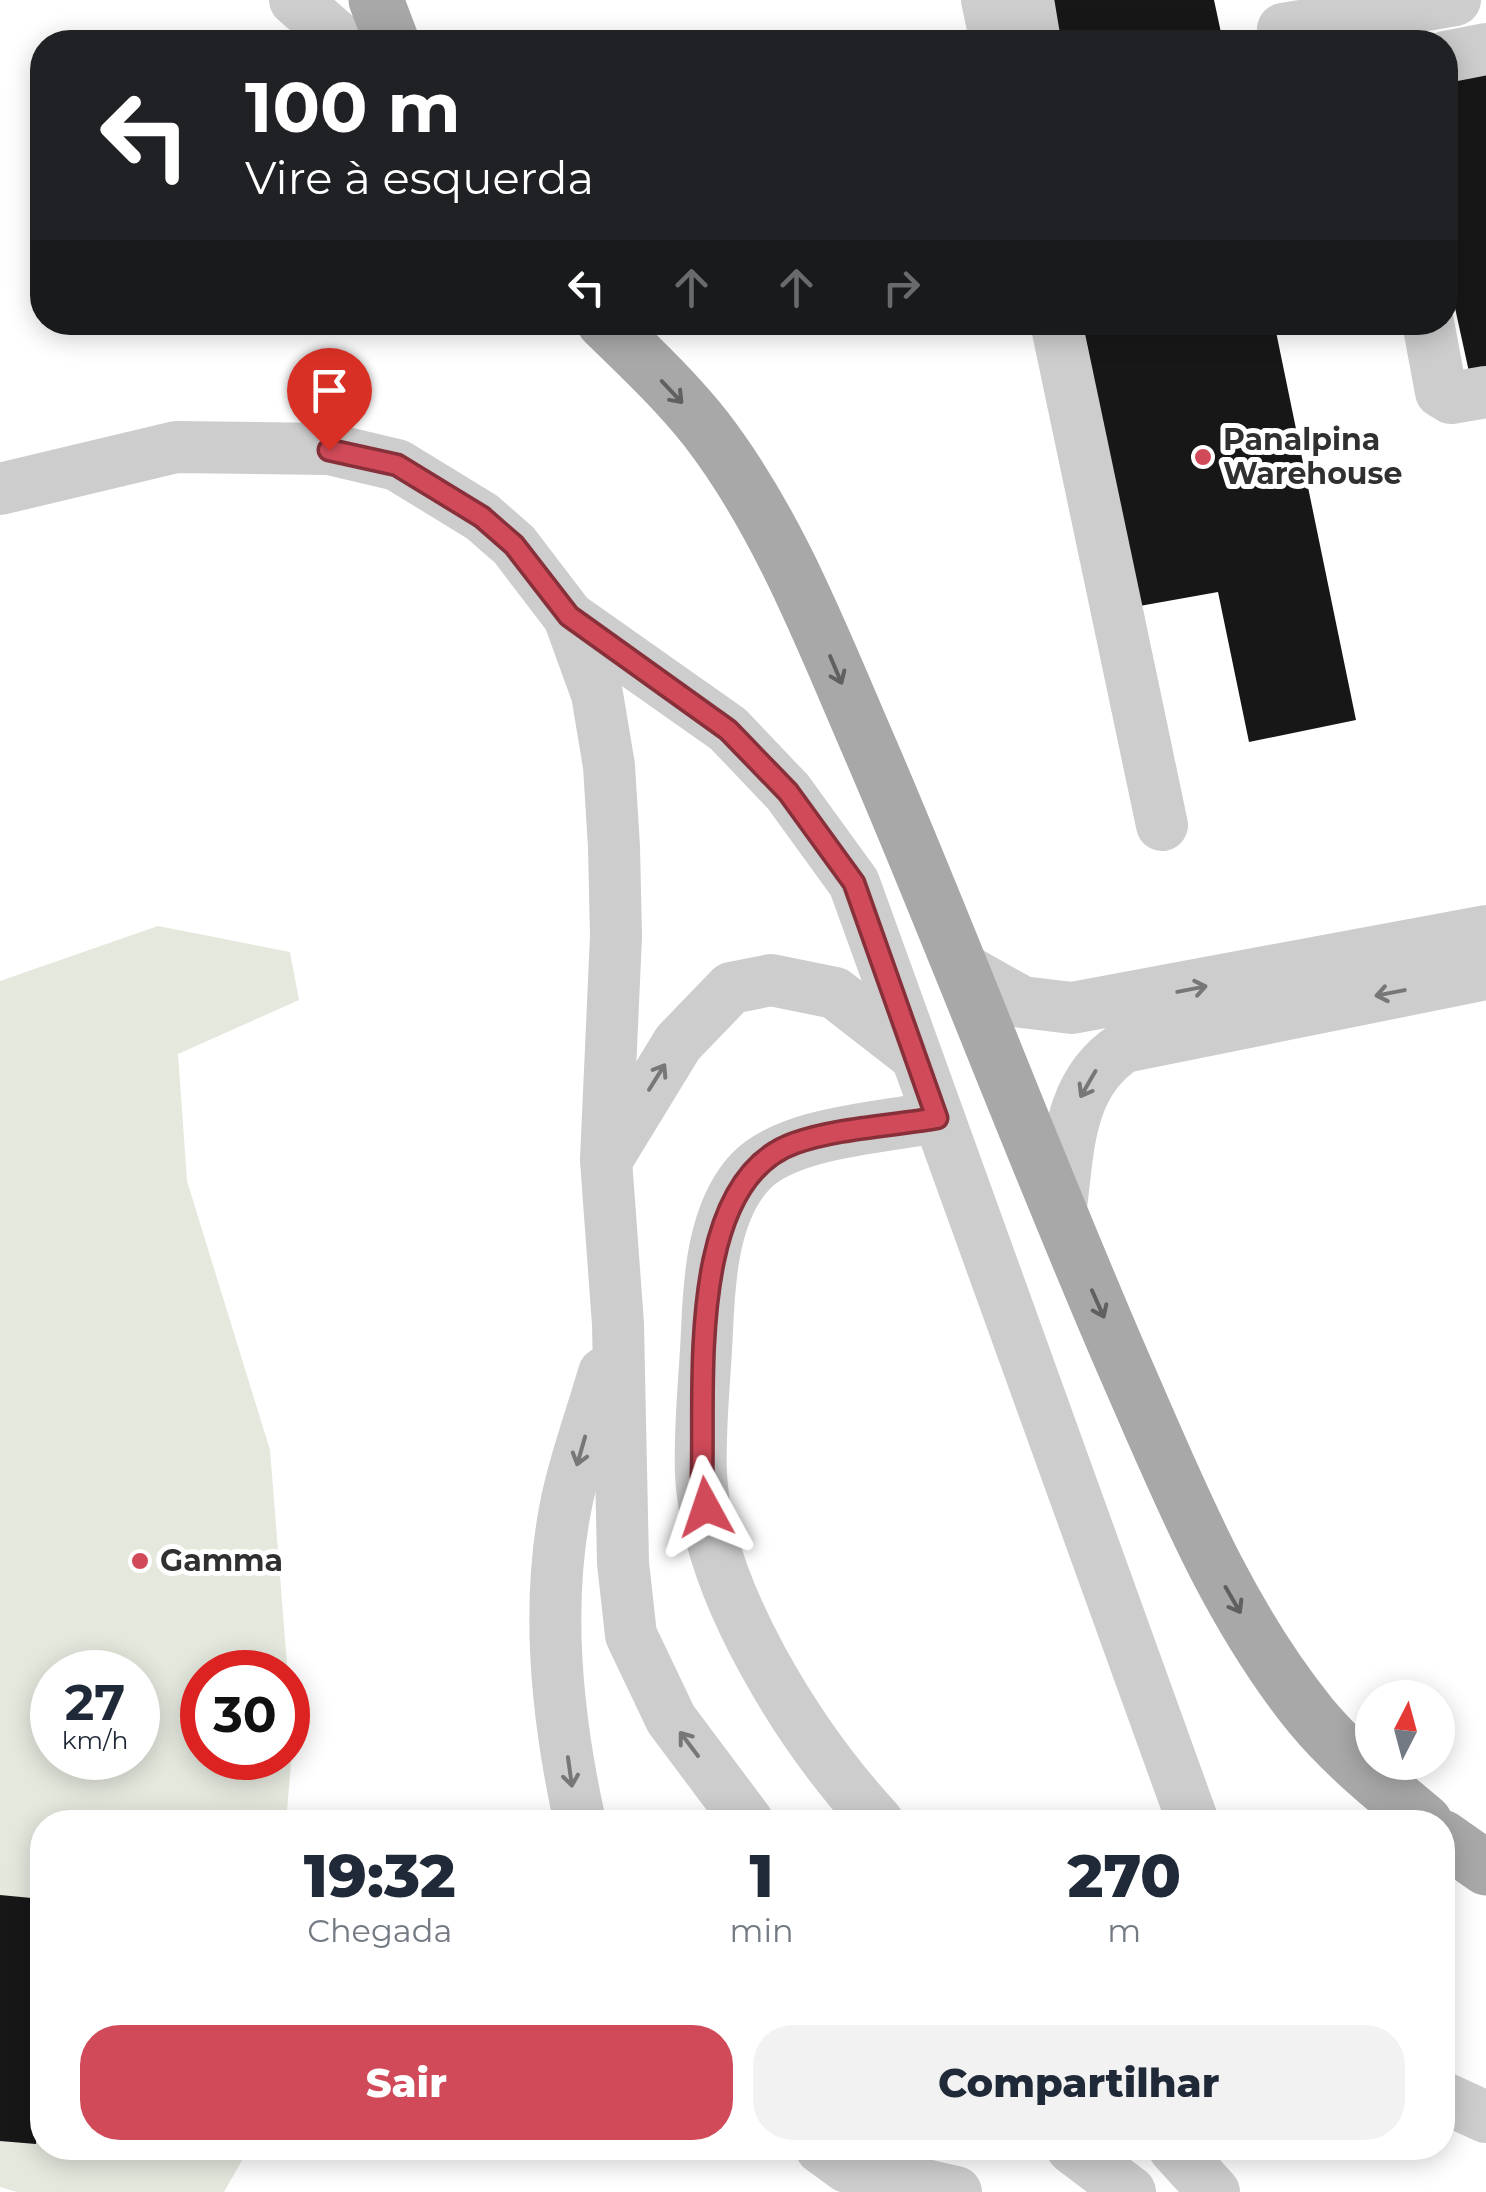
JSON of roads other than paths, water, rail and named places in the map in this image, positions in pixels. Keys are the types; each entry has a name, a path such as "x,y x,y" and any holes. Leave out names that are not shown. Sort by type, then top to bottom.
{"main road":[{"path":"376,0 387,30"},
{"path":"616,335 705,428 759,510 819,631 965,970 1060,1214 1214,1566 1262,1648 1312,1717 1354,1762 1411,1810"},
{"path":"1455,1847 1486,1868"}],"street":[{"path":"294,0 329,30"},
{"path":"987,0 993,30"},
{"path":"1028,0 1032,30"},
{"path":"1283,29 1455,0"},
{"path":"1458,54 1486,49"},
{"path":"1059,335 1162,825"},
{"path":"1430,335 1441,392 1451,398 1486,392"},
{"path":"0,489 176,447 329,450 397,465 482,517 514,545 569,616 728,730 788,792 854,883 1189,1810"},
{"path":"569,616 597,694 609,766 616,936 606,1160 618,1324 624,1564 632,1635 670,1719 739,1810"},
{"path":"965,970 1022,1002 1072,1008 1486,932"},
{"path":"1060,1214 1073,1119 1083,1086 1103,1061 1124,1047 1486,974"},
{"path":"606,1160 678,1043 730,988 771,980 835,992 916,1056"},
{"path":"868,1810 802,1726 739,1610 712,1538 702,1476 709,1285 724,1218 750,1172 793,1144 937,1118"},
{"path":"578,1810 559,1685 556,1597 567,1500 618,1324"},
{"path":"1455,2081 1486,2077"},
{"path":"1455,2103 1486,2117"},
{"path":"837,2160 847,2167 956,2192"},
{"path":"1088,2160 1130,2192"},
{"path":"1185,2160 1214,2192"}],"place":[{"name":"Panalpina Warehouse","path":"1203,457"},
{"name":"Gamma","path":"140,1561"}]}
